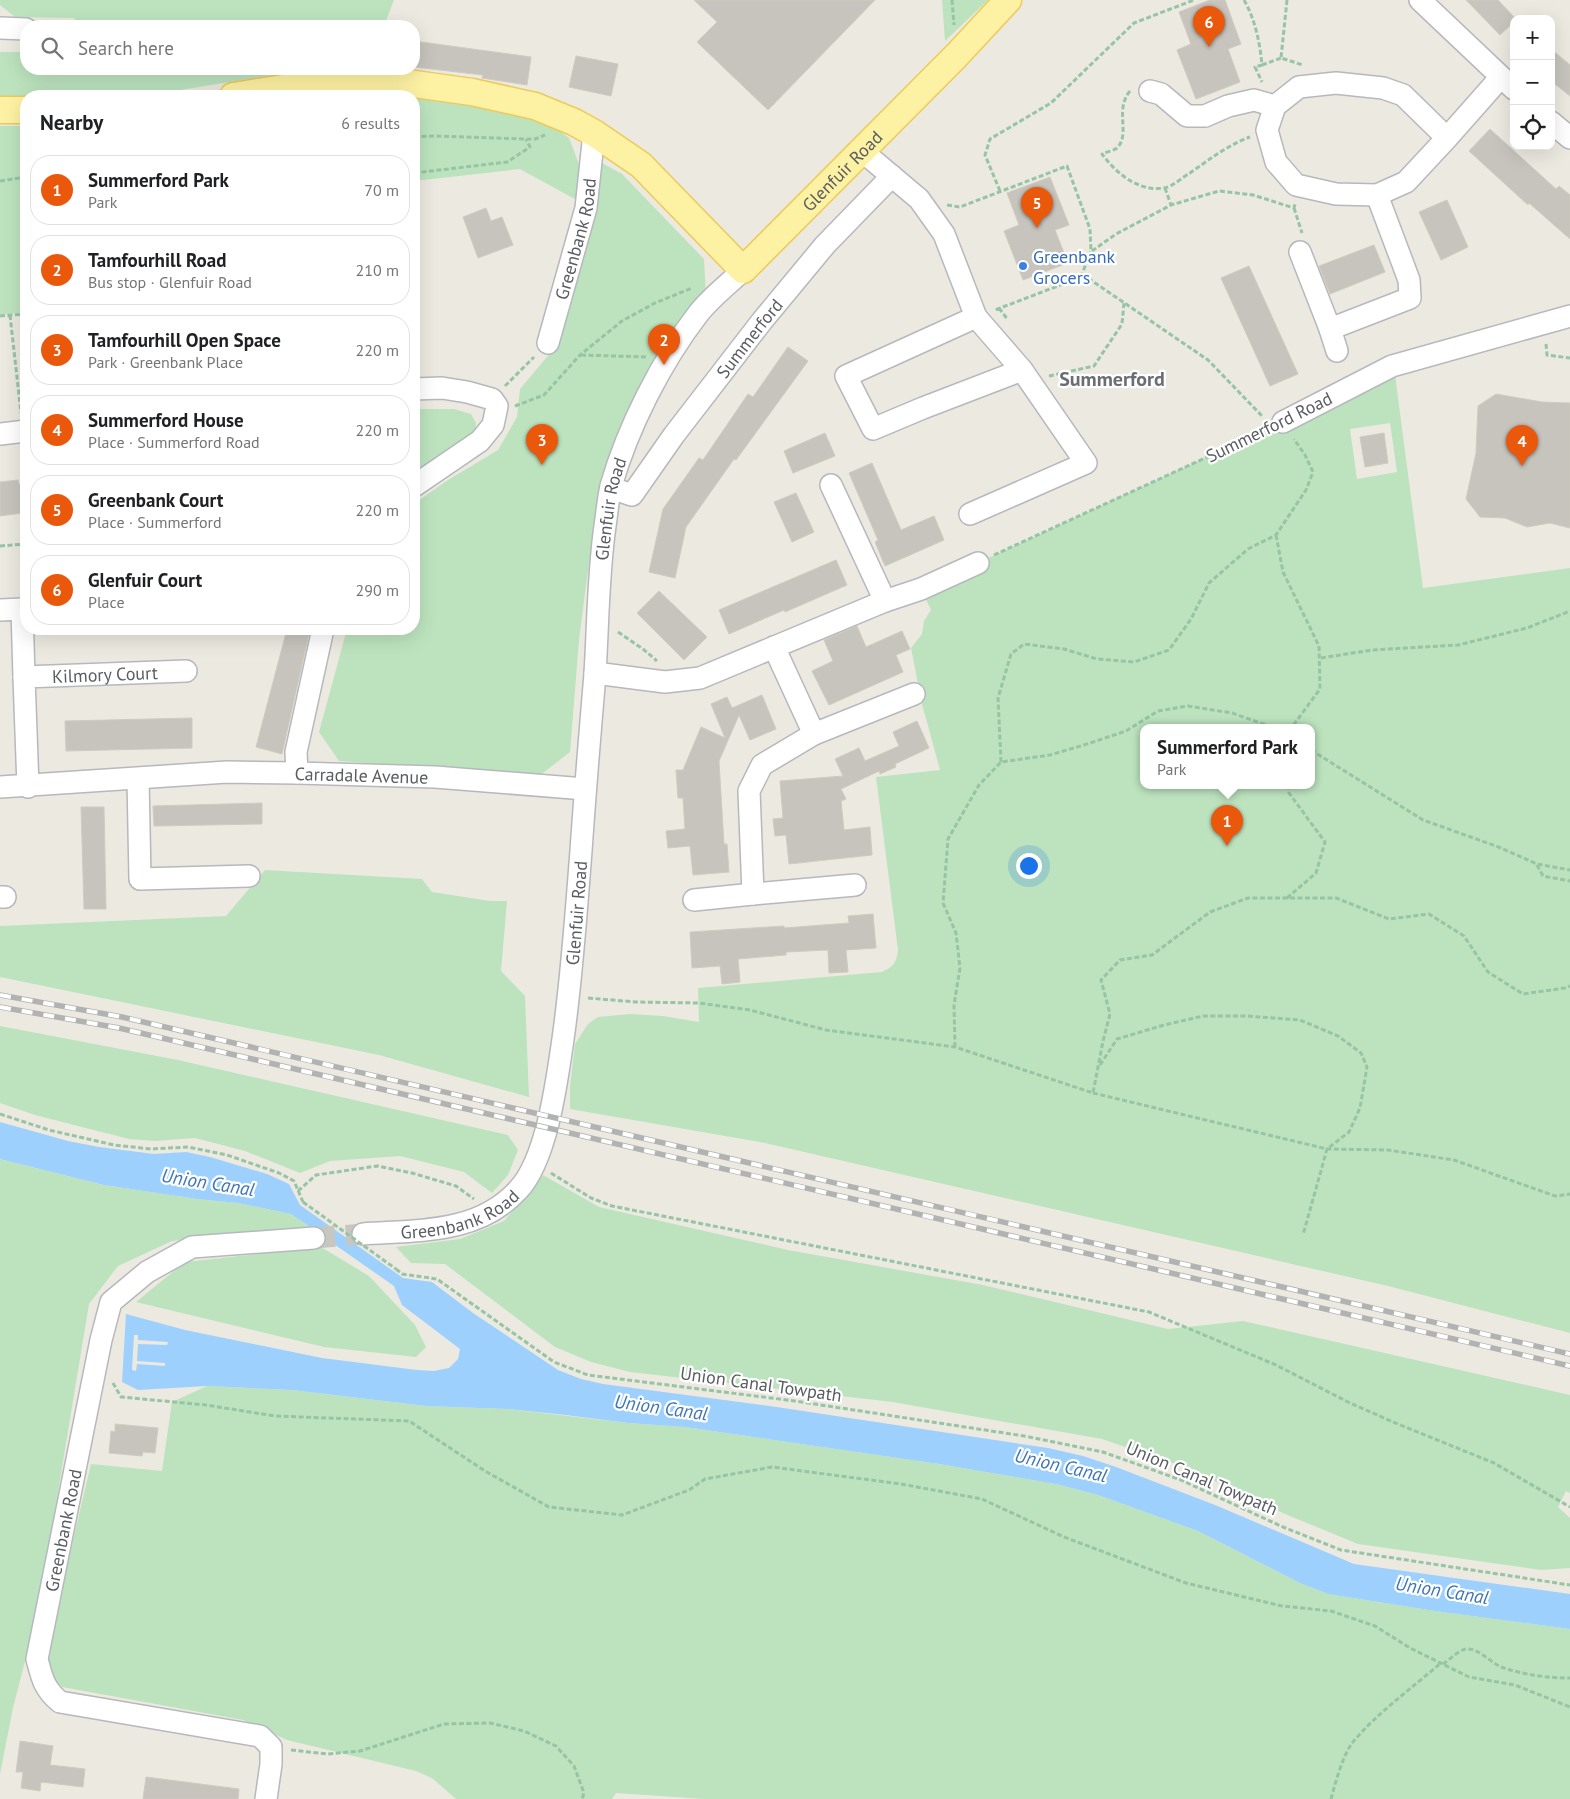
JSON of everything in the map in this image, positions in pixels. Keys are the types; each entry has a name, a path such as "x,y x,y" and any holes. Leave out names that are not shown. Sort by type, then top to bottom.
{"main road":[{"name":"Glenfuir Road","path":"743,270 956,56 1008,0"},
{"path":"271,90 328,81 386,80 472,92 535,106 584,128 640,165 743,270"},
{"path":"0,110 20,110"}],"street":[{"path":"1420,0 1507,84 1447,138 1406,182 1377,196 1336,194 1296,185 1276,162 1267,130 1275,106 1299,87 1336,83 1383,88 1403,95 1447,138"},
{"path":"0,28 20,29"},
{"path":"1150,90 1161,94 1187,116 1205,116 1228,106 1254,100 1275,106"},
{"path":"1555,125 1570,138"},
{"name":"Greenbank Road","path":"548,343 586,208 584,128"},
{"path":"862,151 919,199 944,234 976,317 1022,370 1086,463 970,514"},
{"name":"Summerford","path":"611,488 632,494 674,435 762,321 825,245 892,176"},
{"path":"1330,329 1410,298 1409,280 1377,196"},
{"path":"1300,252 1338,351"},
{"name":"Glenfuir Road","path":"536,1162 551,1108 569,996 595,673 600,565 611,488 637,416 668,358 700,312 743,270"},
{"name":"Summerford Road","path":"1278,425 1392,366 1570,316"},
{"path":"976,317 846,376 873,429 1022,370"},
{"path":"420,389 442,388 467,392 495,403 493,425 480,441 420,482"},
{"path":"0,434 20,432"},
{"path":"831,485 885,601"},
{"path":"595,673 665,682 700,678 885,601 921,589 978,563"},
{"path":"0,610 20,609"},
{"path":"23,635 28,787"},
{"path":"297,773 296,752 322,635"},
{"path":"774,647 814,734"},
{"name":"Kilmory Court","path":"24,676 186,671"},
{"path":"753,894 749,791 762,765 814,734 914,694"},
{"name":"Carradale Avenue","path":"0,787 28,787 227,772 435,777 585,789"},
{"path":"138,779 140,879 248,876"},
{"path":"694,900 855,885"},
{"name":"Greenbank Road","path":"363,1234 447,1228 474,1221 492,1212 517,1192 528,1178 536,1162"},
{"name":"Greenbank Road","path":"271,1747 260,1736 60,1702 48,1693 37,1659 99,1349 111,1302 146,1272 192,1247 314,1238"},
{"path":"266,1799 271,1764 271,1747"}],"path":[{"path":"1000,191 985,155 990,139 1051,103 1134,23 1194,0"},
{"path":"1244,0 1260,43 1262,64"},
{"path":"1281,58 1286,0"},
{"path":"1254,100 1262,82 1255,67 1281,58 1309,66"},
{"path":"1150,90 1139,89 1130,91 1124,98 1122,118 1124,136 1116,148 1102,154 1112,168 1125,178 1151,188 1165,188 1234,143 1267,130"},
{"path":"420,137 534,139 584,128"},
{"path":"420,172 507,162 530,147 526,139"},
{"path":"919,199 960,207 1067,166 1090,229 1091,251 1082,274 1071,281 976,317"},
{"path":"0,180 20,178"},
{"path":"1091,251 1116,234 1171,205 1218,191 1253,195 1294,208 1296,185"},
{"path":"1165,188 1171,205"},
{"path":"1001,762 998,698 1011,654 1024,644 1064,649 1097,659 1134,662 1169,650 1191,619 1209,583 1248,550 1276,536 1306,490 1313,472 1305,455 1278,425 1208,360 1082,274"},
{"path":"548,343 495,403 513,407 544,395 580,355 622,321 655,303 697,286"},
{"path":"1044,368 1050,376 1094,366 1122,324 1124,303"},
{"path":"999,308 1010,323"},
{"path":"0,316 20,314"},
{"path":"10,315 20,392"},
{"path":"1545,323 1547,355 1570,358"},
{"path":"580,355 668,358"},
{"name":"Summerford Road","path":"978,563 1278,425"},
{"path":"1276,536 1283,572 1319,646 1321,658 1320,689 1294,724"},
{"path":"0,546 20,544"},
{"path":"1321,658 1372,650 1458,645 1527,628 1570,611"},
{"path":"613,629 658,661"},
{"path":"955,1047 954,1004 960,968 956,933 942,903 948,839 979,785 1001,762 1084,746 1126,730 1158,711 1188,706 1232,713 1263,724"},
{"path":"1315,752 1423,820 1496,846 1537,864 1570,870"},
{"path":"1286,898 1316,873 1324,842 1289,793 1288,789"},
{"path":"1537,864 1543,876 1570,881"},
{"path":"1093,1093 1110,1014 1101,980 1120,960 1152,955 1210,912 1248,898 1336,898 1389,919 1429,914 1464,936 1488,972 1523,994 1570,986"},
{"path":"569,996 636,1002 699,1003 742,1009 826,1030 955,1047 1093,1093 1327,1149 1388,1150 1454,1160 1555,1196 1570,1194"},
{"path":"1098,1067 1117,1039 1203,1016 1247,1016 1300,1020 1338,1036 1361,1053 1367,1067 1360,1108 1349,1132 1327,1149 1303,1235"},
{"name":"Union Canal Towpath","path":"0,1114 49,1130 114,1145 151,1150 188,1146 227,1155 279,1173 294,1181 303,1202 402,1274 436,1278 554,1362 588,1375 795,1401 1024,1436 1103,1452 1181,1480 1283,1527 1341,1550 1570,1585"},
{"path":"536,1162 591,1198 612,1206 1149,1312 1276,1365 1348,1402 1393,1422 1494,1463 1570,1507"},
{"path":"298,1191 316,1175 377,1166 412,1172 456,1186 492,1212"},
{"path":"112,1381 121,1398 206,1405 275,1416 409,1421 485,1471 548,1507 622,1516 689,1490 705,1479 772,1467 901,1484 982,1499 1064,1537 1186,1583 1282,1606 1332,1611 1375,1626 1410,1648 1469,1677 1515,1685 1570,1707"},
{"path":"1331,1799 1336,1780 1352,1743 1378,1718 1457,1652 1465,1649 1473,1650 1502,1667 1549,1678 1570,1678"},
{"path":"271,1747 327,1754 360,1751 444,1724 490,1723 524,1731 556,1746 574,1766 584,1793 582,1799"}],"green space":[{"path":"0,0 394,0 386,20 74,20 76,18 15,17 0,5"},
{"path":"942,0 988,0 945,41"},
{"path":"0,52 20,52 20,75 273,75 180,90 20,90 20,99 0,100"},
{"path":"420,98 486,103 543,119 569,138 581,170 582,203 520,169 420,180"},
{"path":"0,126 20,126 20,313 0,315"},
{"path":"600,162 622,174 704,259 706,298 635,397 596,508 579,640 570,752 539,776 339,761 319,732 345,635 420,635 420,500 448,480 498,450 517,417 520,389 552,351"},
{"path":"1395,375 1423,588 1570,568 1570,1333 1388,1286 765,1143 570,1109 570,1086 575,1044 588,1024 598,1017 630,1014 663,1016 699,1022 698,988 882,972 894,964 898,950 876,777 940,770 922,704 911,648 922,634 924,621 931,610 921,589 1283,422","holes":["1390,423 1397,472 1357,479 1350,429"]},
{"path":"420,409 454,409 471,414 476,423 475,434 420,475"},
{"path":"265,870 422,879 432,892 490,901 507,901 501,971 525,996 529,1097 379,1055 0,977 0,926 226,916"},
{"path":"0,1026 178,1060 508,1135 518,1150 508,1175 492,1193 464,1172 400,1156 330,1161 300,1173 245,1151 195,1138 155,1141 129,1139 35,1115 0,1103"},
{"path":"0,1159 104,1185 238,1203 291,1214 309,1227 172,1241 118,1266 89,1304 39,1607 13,1708 0,1774"},
{"path":"543,1175 599,1207 788,1250 983,1285 1168,1329 1243,1321 1570,1395 1570,1493 1566,1491 1558,1507 1570,1518 1570,1568 1541,1570 1358,1544 1285,1514 1187,1468 1102,1439 893,1402 630,1372 591,1362 555,1347 445,1264 411,1263 396,1247 460,1239 504,1221"},
{"path":"321,1247 369,1276 415,1325 426,1347 416,1357 324,1347 136,1302 185,1262"},
{"path":"207,1386 292,1390 426,1406 507,1409 628,1423 685,1427 939,1464 1056,1484 1098,1495 1198,1531 1300,1583 1328,1594 1435,1611 1570,1629 1570,1799 704,1799 616,1793 612,1799 456,1799 432,1778 416,1771 287,1740 243,1720 62,1687 48,1673 50,1638 91,1464 162,1471 172,1402"}],"water":[{"name":"Union Canal","path":"0,1122 68,1141 99,1147 154,1154 186,1152 267,1174 289,1184 300,1205 403,1278 432,1282 473,1313 558,1370 581,1379 603,1384 770,1406 1048,1448 1083,1456 1215,1505 1354,1564 1570,1594 1570,1629 1435,1611 1328,1594 1300,1583 1198,1531 1098,1495 1056,1484 939,1464 685,1427 628,1423 507,1409 426,1406 292,1390 207,1386 138,1390 122,1382 126,1314 185,1330 322,1358 417,1370 434,1371 449,1368 458,1359 460,1349 402,1305 394,1286 291,1214 238,1203 104,1185 0,1159"}],"pier":[{"path":"134,1335 138,1335 138,1340 168,1342 167,1345 138,1344 137,1361 165,1363 165,1366 137,1364 136,1371 132,1370"}],"building":[{"path":"694,0 875,0 768,110 697,42 717,22"},
{"path":"1210,0 1225,0 1241,44 1228,49 1240,82 1196,99 1177,50 1191,44 1179,12"},
{"path":"1466,0 1498,0 1512,15 1510,15 1510,26 1500,35"},
{"path":"420,42 531,57 527,85 482,78 483,75 420,68"},
{"path":"1555,52 1570,65 1570,96 1555,84"},
{"path":"576,56 618,64 611,96 569,87"},
{"path":"1490,129 1510,147 1510,150 1513,150 1556,189 1559,186 1570,195 1570,239 1529,203 1528,205 1469,151"},
{"path":"1050,177 1069,225 1055,230 1068,263 1023,280 1004,231 1019,225 1007,193"},
{"path":"1447,200 1468,247 1441,260 1419,212"},
{"path":"486,208 491,221 502,217 513,245 478,258 463,217"},
{"path":"1374,245 1385,272 1330,294 1319,266"},
{"path":"1249,266 1298,374 1270,386 1221,278"},
{"path":"788,347 808,361 736,460 734,459 686,527 675,578 649,572 663,509 699,458 703,460 748,394 753,397"},
{"path":"1496,394 1542,402 1570,403 1570,528 1550,523 1527,527 1505,518 1480,517 1466,499 1476,453 1478,406"},
{"path":"825,433 835,456 793,473 784,451"},
{"path":"1384,433 1388,463 1365,467 1360,437"},
{"path":"872,463 901,530 934,516 944,540 885,566 875,542 878,540 849,473"},
{"path":"18,480 20,484 20,513 0,516 0,482"},
{"path":"796,493 814,532 792,542 774,502"},
{"path":"836,560 847,585 729,634 719,610"},
{"path":"659,591 707,637 684,660 637,613"},
{"path":"857,626 866,647 902,631 910,649 896,655 903,672 829,705 812,671 833,661 824,640"},
{"path":"285,635 309,635 282,754 256,747"},
{"path":"762,695 776,729 750,740 739,715 719,761 724,844 727,844 729,872 693,875 690,846 668,848 666,831 685,829 683,798 678,798 676,770 683,770 701,727 725,738 711,704 727,697 732,708"},
{"path":"192,718 192,748 66,751 65,721"},
{"path":"917,721 929,748 895,764 896,767 880,774 879,771 841,789 846,799 841,801 844,830 870,827 872,855 789,864 786,835 775,836 773,819 783,818 780,781 843,776 835,759 859,748 865,761 899,746 893,732"},
{"path":"262,803 262,824 154,826 153,806"},
{"path":"81,807 104,807 106,909 84,909"},
{"path":"873,914 876,948 846,950 848,972 829,973 828,950 786,952 786,955 738,959 740,982 722,984 720,966 692,968 690,932 849,923 848,916"},
{"path":"115,1424 158,1428 155,1453 143,1452 142,1456 109,1453 111,1431 115,1432"},
{"path":"20,1741 53,1746 50,1765 85,1769 83,1787 41,1782 40,1791 21,1788 23,1772 16,1772"},
{"path":"146,1777 239,1789 238,1799 143,1799"}],"tunnel":[{"path":"314,1238 363,1234"}],"railway":[{"path":"0,995 122,1017 1570,1354"},
{"path":"0,1007 119,1028 1570,1366"}],"place":[{"name":"Glenfuir Court","path":"1209,47"},
{"name":"Greenbank Court","path":"1037,228"},
{"name":"Greenbank Grocers","path":"1023,266"},
{"name":"Tamfourhill Road","path":"664,365"},
{"name":"Tamfourhill Open Space","path":"542,465"},
{"name":"Summerford House","path":"1522,466"},
{"name":"Summerford Park","path":"1227,846"}],"district":[{"name":"Summerford","path":"1112,379"}]}
